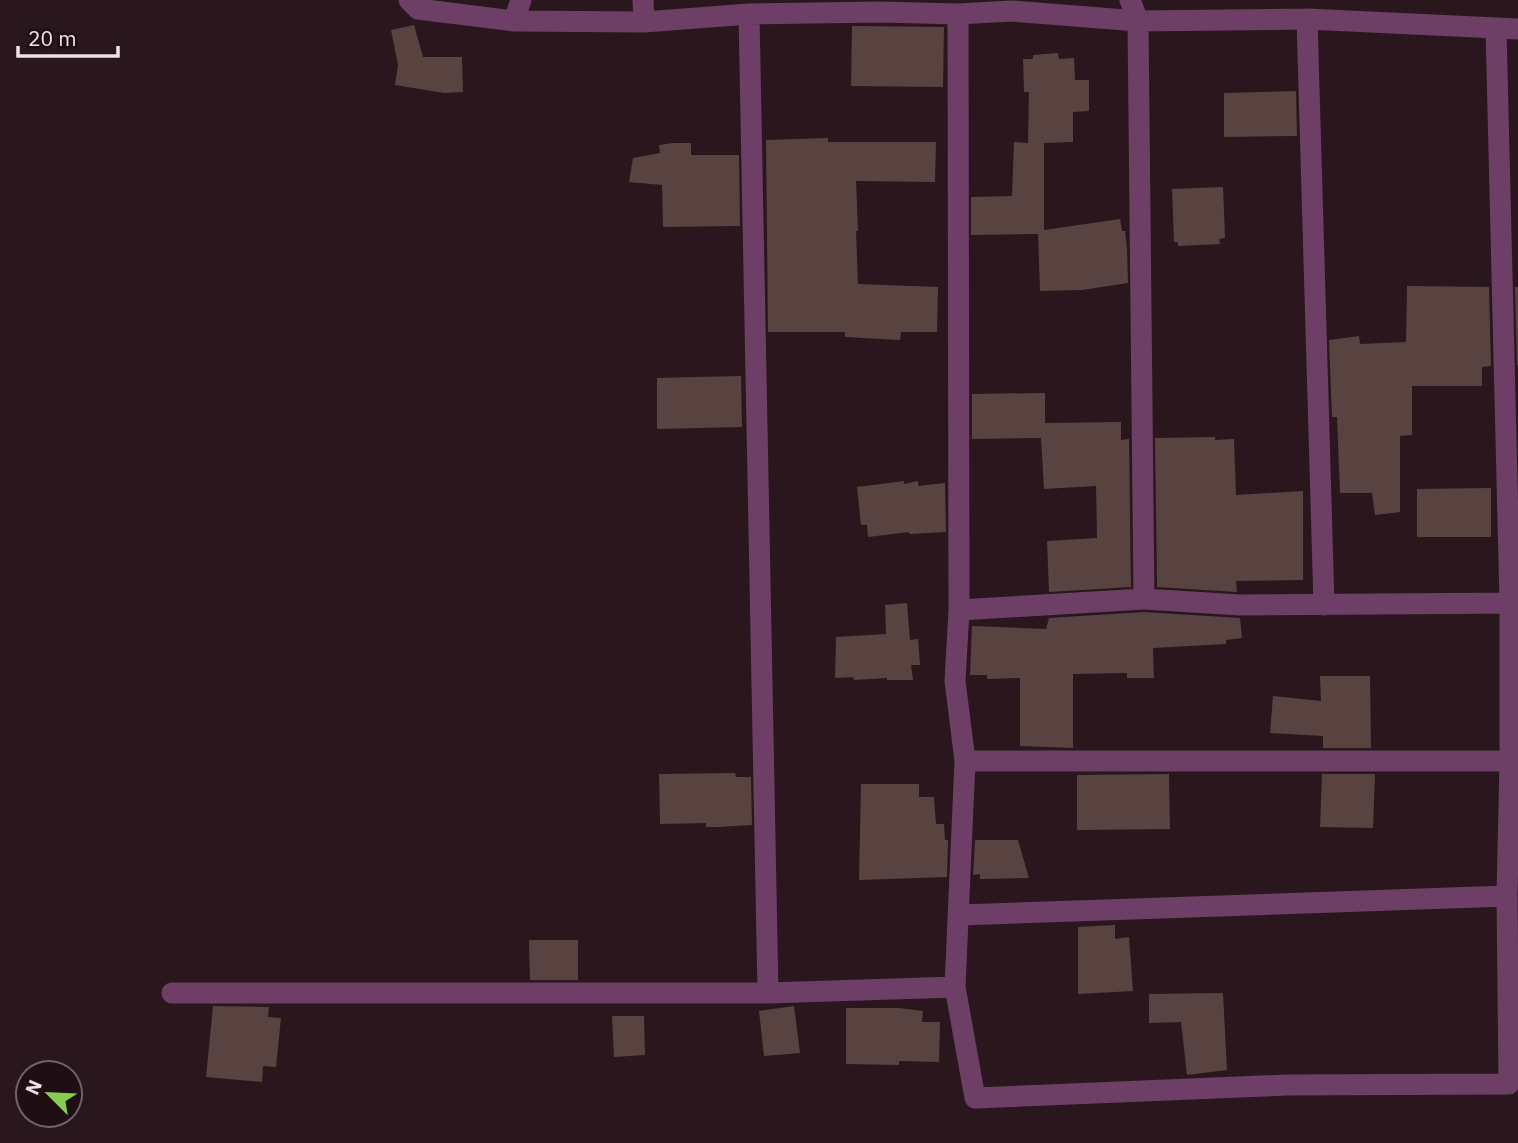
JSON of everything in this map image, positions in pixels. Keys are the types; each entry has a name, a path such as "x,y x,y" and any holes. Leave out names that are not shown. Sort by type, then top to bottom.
{"street":[{"path":"409,0 418,9 514,21 643,22 759,9 881,6 958,14 1011,6 1138,21 1273,10 1307,19 1518,29"},
{"path":"514,21 521,0"},
{"path":"643,0 643,22"},
{"path":"1130,0 1138,21 1144,599"},
{"path":"759,9 768,993"},
{"path":"958,14 959,610 955,681 965,761 955,987 975,1098 1287,1085 1509,1084 1507,897 1514,603 1496,28"},
{"path":"1307,19 1324,605"},
{"path":"959,610 1144,599 1240,605 1514,603"},
{"path":"965,761 1510,761"},
{"path":"960,915 1507,897"},
{"path":"172,993 768,993 955,987"}],"building":[{"path":"414,25 423,57 462,57 463,92 444,93 395,85 398,65 391,30"},
{"path":"852,26 944,27 943,87 851,86"},
{"path":"1058,53 1059,59 1074,58 1075,80 1089,80 1089,111 1073,112 1073,142 1044,143 1044,230 1120,219 1122,231 1125,231 1128,283 1082,290 1040,291 1038,234 971,235 971,197 1012,196 1014,142 1028,143 1029,92 1024,92 1023,59 1033,59 1033,55"},
{"path":"1296,91 1297,136 1224,137 1224,93"},
{"path":"828,138 828,142 936,142 935,182 856,181 856,231 858,284 938,287 937,332 901,332 900,340 845,337 845,332 768,332 766,140"},
{"path":"691,143 691,155 739,155 740,226 663,227 662,185 629,182 633,158 660,153 659,145"},
{"path":"1223,187 1225,238 1219,239 1220,244 1178,246 1178,242 1174,242 1172,189"},
{"path":"1407,286 1489,287 1491,366 1482,367 1482,386 1412,386 1412,435 1400,436 1400,512 1375,515 1372,493 1340,493 1337,417 1332,417 1329,340 1359,336 1360,344 1406,342"},
{"path":"1515,287 1518,287 1517,366"},
{"path":"741,376 742,427 657,429 657,378"},
{"path":"1045,393 1045,423 1121,422 1121,440 1129,439 1131,587 1049,592 1047,541 1097,538 1096,486 1044,489 1041,438 972,439 972,394"},
{"path":"1215,437 1215,440 1234,439 1236,495 1303,491 1303,580 1236,581 1237,592 1157,587 1155,438"},
{"path":"904,481 904,484 918,481 918,486 945,483 946,532 909,532 868,537 867,525 861,525 857,487"},
{"path":"1491,488 1491,537 1417,537 1417,489"},
{"path":"907,603 910,640 918,639 920,665 911,665 913,680 835,678 836,637 886,634 885,605"},
{"path":"1144,612 1240,618 1242,638 1226,640 1226,644 1153,648 1154,678 1127,678 1127,673 1073,674 1073,748 1020,746 1020,678 987,679 987,675 970,675 972,626 1046,629 1049,618"},
{"path":"1320,676 1370,676 1371,748 1323,748 1323,736 1270,733 1273,696 1321,701"},
{"path":"735,773 736,777 751,777 752,825 706,827 706,823 660,824 659,774"},
{"path":"1169,774 1170,829 1077,830 1077,775"},
{"path":"1322,774 1375,774 1373,828 1320,827"},
{"path":"861,784 919,784 919,797 934,797 936,824 944,824 945,840 948,840 947,877 859,880"},
{"path":"975,840 1018,840 1029,878 980,879 980,874 973,875"},
{"path":"1115,925 1115,939 1129,937 1133,991 1078,994 1078,927"},
{"path":"529,940 578,940 578,980 530,980"},
{"path":"1223,993 1227,1070 1187,1075 1181,1022 1149,1023 1149,994"},
{"path":"213,1006 269,1007 268,1017 281,1018 276,1067 263,1066 262,1082 206,1077"},
{"path":"794,1006 800,1053 764,1056 759,1011"},
{"path":"846,1008 923,1011 922,1022 940,1022 939,1062 899,1061 899,1065 846,1064"},
{"path":"612,1016 644,1016 645,1055 614,1057"}]}
